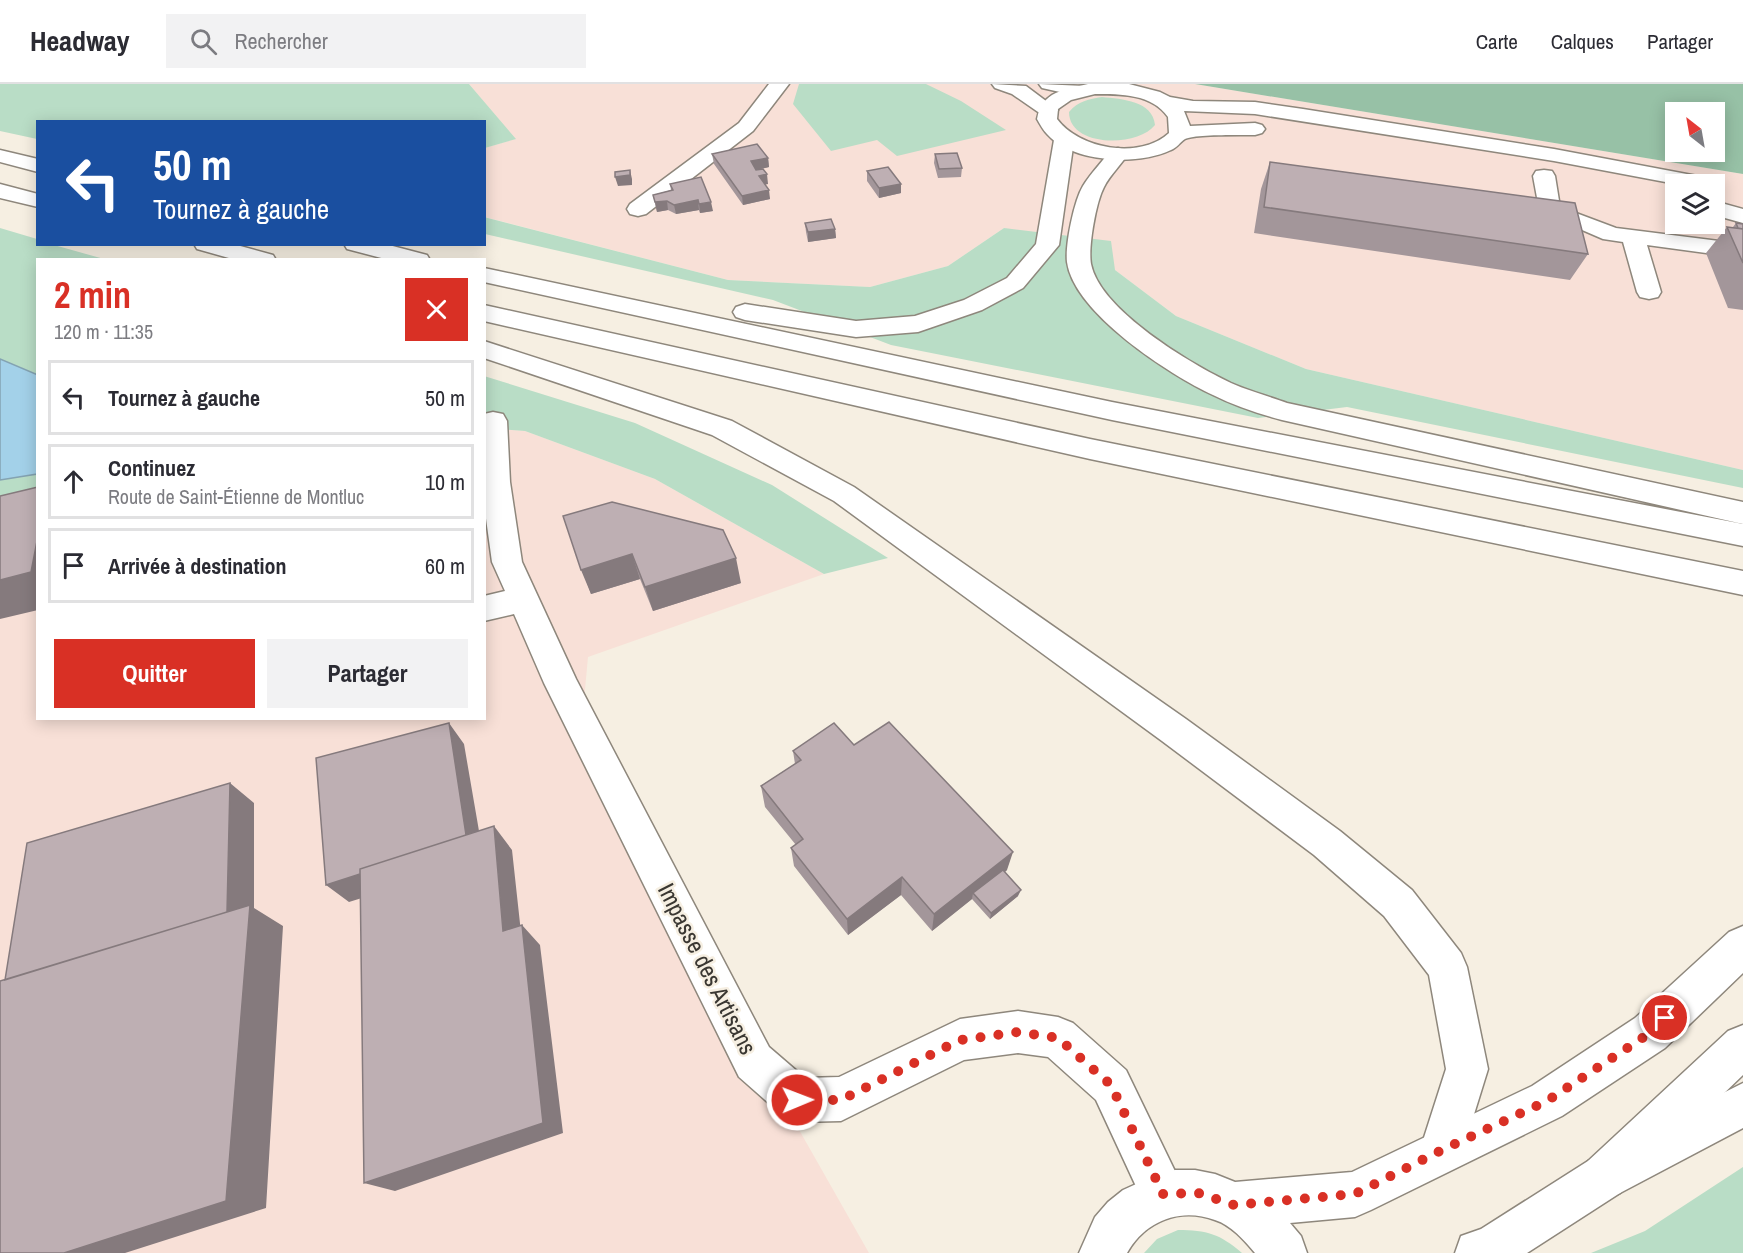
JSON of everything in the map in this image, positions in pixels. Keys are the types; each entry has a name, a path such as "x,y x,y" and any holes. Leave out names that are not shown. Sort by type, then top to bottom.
{"main road":[{"path":"638,209 746,127 779,84"},
{"path":"1002,84 1019,90 1047,110"},
{"path":"1049,84 1078,90 1123,89 1149,95 1164,102 1175,112 1180,123 1179,133 1171,142 1157,149 1139,153 1098,152 1064,140 1052,130 1047,120 1047,110 1053,102 1078,90"},
{"path":"1164,102 1303,114 1554,155 1665,181"},
{"path":"1179,133 1223,129 1269,129 1403,151"},
{"path":"486,272 509,264 770,317 856,328 918,324 973,305 1015,283 1047,245 1064,140"},
{"path":"1118,154 1092,190 1084,221 1079,264 1090,291 1106,308 1171,361 1223,389 1282,411 1743,513"},
{"path":"0,156 36,165"},
{"path":"1520,172 1566,180"},
{"path":"1544,176 1550,212"},
{"path":"0,191 36,200"},
{"path":"1725,201 1743,216"},
{"path":"1515,207 1564,214 1611,234 1743,251"},
{"path":"1633,237 1649,292"},
{"path":"363,246 411,258"},
{"path":"213,251 254,258"},
{"path":"486,273 1064,402 1508,491 1743,535"},
{"path":"486,313 1067,444 1743,583"},
{"path":"486,350 722,428 844,494 1174,730 1327,843 1398,903 1447,967 1467,1069 1442,1150"},
{"name":"Impasse des Artisans","path":"493,421 496,482 507,562 561,683 754,1062 797,1100 841,1100 960,1040 1018,1032 1058,1038 1111,1085 1163,1194"},
{"path":"486,608 524,599"},
{"path":"1234,1205 1355,1194 1547,1101 1650,1033 1743,946"},
{"path":"1604,1178 1743,1046"},
{"path":"1478,1253 1497,1245 1604,1178 1743,1105"},
{"path":"1101,1252 1117,1224 1138,1204 1163,1194 1198,1193 1234,1205 1267,1230 1284,1253"}],"shaded area":[{"path":"469,84 1195,84 1743,174 1743,470 1306,369 1176,316 1115,270 1004,228 948,266 870,287 728,280 486,217 486,148 515,139"},
{"path":"486,428 525,431 655,479 824,574 588,657 580,744 869,1253 0,1253 0,534 36,526 36,720 486,720"}],"green space":[{"path":"0,84 469,84 516,139 486,148 486,120 36,120 36,139 0,131"},
{"path":"799,84 926,84 961,101 1006,130 897,156 877,140 831,151 793,104"},
{"path":"1195,84 1743,84 1743,174 1670,162 1725,162 1725,102 1665,102 1665,161"},
{"path":"1102,97 1127,100 1143,106 1153,117 1155,125 1134,138 1105,140 1091,138 1072,124 1069,112 1080,103"},
{"path":"486,218 728,280 870,287 948,266 1004,228 1111,241 1115,270 1176,316 1306,369 1743,470 1743,488 1347,407 1258,418 891,345 773,300 486,234"},
{"path":"0,228 36,239 36,246 58,246 100,258 36,258 36,526 0,534"},
{"path":"486,377 635,423 772,485 888,558 824,574 655,479 525,431 486,428"},
{"path":"1743,1167 1743,1253 1591,1253 1645,1231"},
{"path":"1178,1230 1213,1234 1227,1241 1242,1253 1144,1253 1157,1239"}],"water":[{"path":"0,359 36,374 36,474 0,480"}],"building":[{"path":"757,144 768,158 751,161 756,170 763,169 767,174 759,176 769,190 742,196 712,154"},
{"path":"957,153 962,168 939,169 935,154"},
{"path":"1270,162 1575,203 1588,254 1264,207"},
{"path":"888,167 901,184 879,188 867,171"},
{"path":"630,170 630,175 615,177 615,172"},
{"path":"701,177 711,202 699,204 698,200 674,205 667,201 655,202 653,195 673,190 670,184"},
{"path":"831,219 835,229 808,232 805,223"},
{"path":"1736,223 1743,224 1743,229 1738,228"},
{"path":"1727,227 1743,229 1743,263"},
{"path":"36,487 36,546 31,572 0,580 0,496"},
{"path":"612,502 723,530 736,558 645,587 632,554 581,570 563,516"},
{"path":"889,722 1013,852 934,914 902,877 847,919 791,848 803,839 761,786 801,760 793,751 834,723 854,745"},
{"path":"449,723 466,835 360,869 360,874 326,885 316,758"},
{"path":"230,783 227,912 5,980 27,843"},
{"path":"494,826 503,931 522,925 543,1123 364,1183 360,869"},
{"path":"1003,870 1021,890 991,913 973,893"},
{"path":"250,905 226,1201 64,1253 0,1253 0,981"}],"route":[{"path":"797,1100 841,1100 960,1040 1018,1032 1058,1038 1111,1085 1163,1194 1198,1193 1234,1205 1285,1202 1355,1194 1547,1101 1650,1033 1665,1018"}]}
